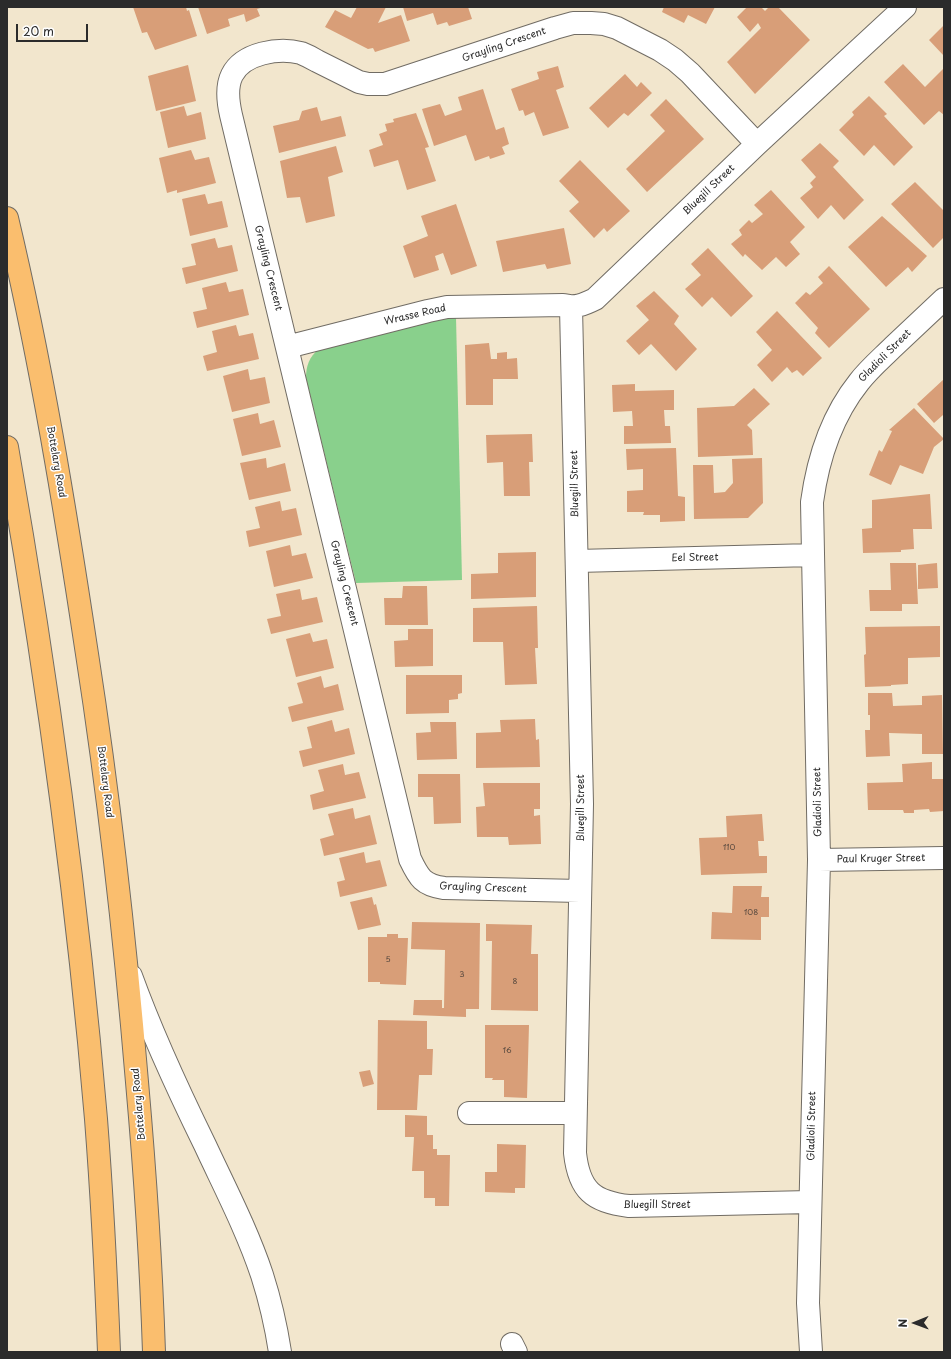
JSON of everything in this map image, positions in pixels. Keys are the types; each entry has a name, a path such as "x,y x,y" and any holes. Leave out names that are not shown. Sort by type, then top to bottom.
{"main road":[{"name":"Bottelary Road","path":"7,218 52,438 76,578 97,718 127,968 145,1176 154,1352"},
{"path":"7,447 28,569 48,702 67,842 82,974 96,1120 105,1257 109,1352"}],"street":[{"name":"Bluegill Street","path":"810,1202 629,1206 612,1204 600,1200 590,1192 581,1181 576,1169 575,1153 582,804 571,307 584,304 594,299 757,144 905,7"},
{"name":"Grayling Crescent","path":"580,891 444,888 432,886 423,881 417,874 410,860 228,100 232,76 238,67 246,61 272,51 302,53 359,82 368,84 385,84 573,23 604,24 618,28 660,50 675,60 690,73 757,144"},
{"name":"Gladioli Street","path":"811,1352 808,1303 819,860 812,502 815,479 825,443 837,416 855,387 873,366 944,299"},
{"name":"Wrasse Road","path":"286,347 447,307 563,305 571,307"},
{"name":"Eel Street","path":"577,561 813,555"},
{"name":"Paul Kruger Street","path":"819,860 944,858"},
{"path":"127,968 146,1018 244,1227 262,1276 276,1329 280,1352"},
{"path":"469,1113 576,1113"}],"green space":[{"path":"445,317 456,317 462,580 356,583 306,378 307,366 310,359 319,349"}],"building":[{"path":"133,7 186,7 187,11 189,10 197,36 155,50 147,32 142,33"},
{"path":"198,7 264,7 257,9 260,16 246,22 244,14 228,19 230,26 207,34"},
{"path":"357,7 386,7 378,23 401,15 410,41 375,52 373,48 368,49 325,27 335,10 351,18"},
{"path":"403,7 468,7 472,19 449,26 447,22 437,25 433,13 407,21"},
{"path":"664,7 715,7 706,24 688,15 684,23 662,12"},
{"path":"747,7 761,7 765,11 769,7 778,7 810,40 755,94 727,62 761,28 758,23 750,32 737,17"},
{"path":"944,25 944,56 929,40"},
{"path":"903,64 925,87 944,68 944,115 939,111 924,125 884,82"},
{"path":"188,65 196,101 156,111 148,76"},
{"path":"558,66 564,87 556,90 569,128 543,136 534,112 525,116 523,110 519,111 511,89 539,79 537,72"},
{"path":"625,74 637,87 641,82 652,93 628,116 624,113 608,128 589,108"},
{"path":"483,89 496,130 504,127 509,144 502,147 505,154 490,159 489,156 475,161 466,135 434,146 422,109 440,104 445,116 462,110 458,97"},
{"path":"869,96 887,114 884,116 913,147 894,166 874,145 864,156 839,130 854,115 852,112"},
{"path":"666,99 704,139 647,192 626,169 665,131 650,115"},
{"path":"184,106 187,116 201,112 206,139 168,148 160,112"},
{"path":"317,107 321,121 341,116 346,136 279,153 273,126 299,120 302,111"},
{"path":"416,113 429,147 425,148 436,181 407,190 398,160 374,167 369,150 383,145 379,134 387,131 385,124 394,122 393,119"},
{"path":"820,143 839,161 833,167 864,200 844,220 831,205 818,219 800,198 813,187 810,183 816,177 801,160"},
{"path":"336,146 343,172 328,177 335,216 306,223 300,197 287,198 280,161"},
{"path":"191,150 195,160 209,157 216,183 177,193 177,190 167,193 159,158"},
{"path":"580,160 630,211 607,232 604,228 594,238 569,211 579,202 559,181"},
{"path":"915,182 943,210 944,209 944,237 933,248 891,204"},
{"path":"771,190 805,227 790,242 800,254 786,267 776,257 762,270 745,254 743,257 731,244 742,235 739,230 749,220 752,223 763,214 754,205"},
{"path":"205,194 208,204 222,201 228,227 190,236 182,199"},
{"path":"456,204 477,266 451,275 443,253 435,256 439,270 414,278 403,246 428,236 421,216"},
{"path":"882,216 927,256 912,272 908,267 886,287 848,247"},
{"path":"564,228 571,264 547,269 545,264 503,272 496,241"},
{"path":"215,238 218,248 232,245 238,271 186,284 182,268 196,265 191,244"},
{"path":"708,248 753,296 731,317 712,297 702,307 685,289 701,275 691,264"},
{"path":"829,266 870,309 829,348 815,333 818,328 795,303 806,292 810,295 823,283 818,277"},
{"path":"226,282 229,292 243,289 249,315 197,328 193,312 207,309 202,288"},
{"path":"654,291 679,316 674,324 697,349 676,371 651,344 639,355 626,341 649,320 636,306"},
{"path":"777,311 822,358 803,376 797,370 792,373 787,367 772,382 757,365 772,350 756,332"},
{"path":"236,325 239,336 253,333 259,359 207,371 203,356 217,352 212,331"},
{"path":"489,343 491,359 497,359 497,353 507,352 507,359 517,358 518,379 493,379 493,405 466,405 465,345"},
{"path":"248,369 250,380 265,377 270,403 232,412 223,376"},
{"path":"944,379 944,416 943,415 934,423 917,404"},
{"path":"635,384 635,391 674,390 674,410 664,410 665,426 670,426 671,443 624,444 624,426 633,426 632,411 613,412 612,385"},
{"path":"754,388 770,404 747,425 752,430 753,455 698,457 697,408 734,406"},
{"path":"914,408 944,439 934,447 923,474 900,465 891,485 869,475 879,450 882,452 892,431 889,430"},
{"path":"258,413 260,424 274,420 281,447 242,456 233,419"},
{"path":"532,434 533,462 529,462 530,496 504,496 503,462 487,463 486,435"},
{"path":"676,448 678,496 685,497 685,521 660,522 660,515 643,515 644,512 627,512 627,491 643,490 643,469 627,470 626,449"},
{"path":"266,458 267,468 285,463 291,491 249,500 240,463"},
{"path":"762,458 763,503 748,518 694,519 693,465 713,465 714,493 725,492 733,483 732,459"},
{"path":"930,494 932,529 913,529 914,549 901,550 901,552 863,553 862,529 872,528 872,500"},
{"path":"280,501 282,511 296,508 302,535 249,547 246,531 260,528 255,507"},
{"path":"290,545 292,556 306,553 313,578 274,587 266,551"},
{"path":"536,552 536,597 471,599 471,574 498,573 498,553"},
{"path":"890,563 916,563 918,604 902,604 902,611 870,611 869,590 891,590"},
{"path":"937,563 938,588 918,589 918,565"},
{"path":"403,586 427,586 428,625 385,625 384,598 402,598"},
{"path":"300,589 302,600 317,597 323,622 271,634 267,619 281,616 276,594"},
{"path":"537,606 538,648 535,648 537,684 505,685 503,642 473,642 473,608"},
{"path":"940,626 940,657 908,658 908,684 865,687 865,627"},
{"path":"408,629 433,629 433,666 395,667 394,641 408,640"},
{"path":"310,633 313,642 327,639 334,668 296,677 286,639"},
{"path":"406,675 462,675 462,693 458,694 458,699 449,700 449,713 406,714"},
{"path":"321,676 324,688 338,684 344,710 292,722 288,707 303,703 297,683"},
{"path":"868,693 892,693 893,706 922,705 922,696 942,695 943,754 922,754 922,734 889,733 890,756 866,757 865,730 870,730"},
{"path":"535,719 536,740 539,739 540,767 476,768 476,733 501,732 500,720"},
{"path":"332,720 335,732 349,728 355,754 303,767 299,751 312,748 307,727"},
{"path":"430,722 456,722 457,759 417,760 416,733 431,732"},
{"path":"932,762 932,779 943,779 944,811 930,812 929,809 914,810 914,813 904,813 903,810 868,810 867,783 903,782 902,764"},
{"path":"343,764 345,775 359,772 366,798 313,810 310,795 324,791 318,770"},
{"path":"418,774 460,774 461,823 434,824 433,797 418,797"},
{"path":"483,783 540,783 540,809 534,809 534,816 540,815 541,844 509,845 508,837 477,837 476,807 485,806"},
{"path":"353,808 355,819 370,815 377,844 324,856 320,839 334,835 328,814"},
{"path":"762,814 764,841 758,841 759,856 767,856 767,873 701,875 699,838 727,837 726,816"},
{"path":"364,852 366,863 380,860 387,886 340,897 337,882 345,880 339,858"},
{"path":"733,886 762,886 761,897 769,897 769,917 761,917 761,940 711,939 712,912 732,913"},
{"path":"372,897 374,905 376,904 381,925 358,930 350,902"},
{"path":"412,922 480,923 479,1009 466,1009 466,1017 413,1015 414,1000 442,1000 442,1008 444,1008 445,950 411,949"},
{"path":"486,924 532,925 531,954 538,954 538,1011 491,1010 492,941 486,941"},
{"path":"387,934 398,934 398,938 408,938 406,985 368,982 368,937 387,937"},
{"path":"378,1020 427,1021 427,1049 433,1049 432,1075 419,1075 417,1110 377,1110"},
{"path":"485,1025 529,1025 527,1098 504,1097 504,1080 492,1080 493,1078 485,1078"},
{"path":"370,1070 374,1084 363,1087 359,1072"},
{"path":"405,1115 427,1116 427,1135 433,1135 433,1149 437,1149 437,1155 450,1155 449,1206 435,1206 435,1198 424,1198 424,1171 412,1171 414,1137 405,1137"},
{"path":"497,1144 526,1145 525,1188 515,1188 515,1193 485,1192 485,1172 497,1172"}]}
